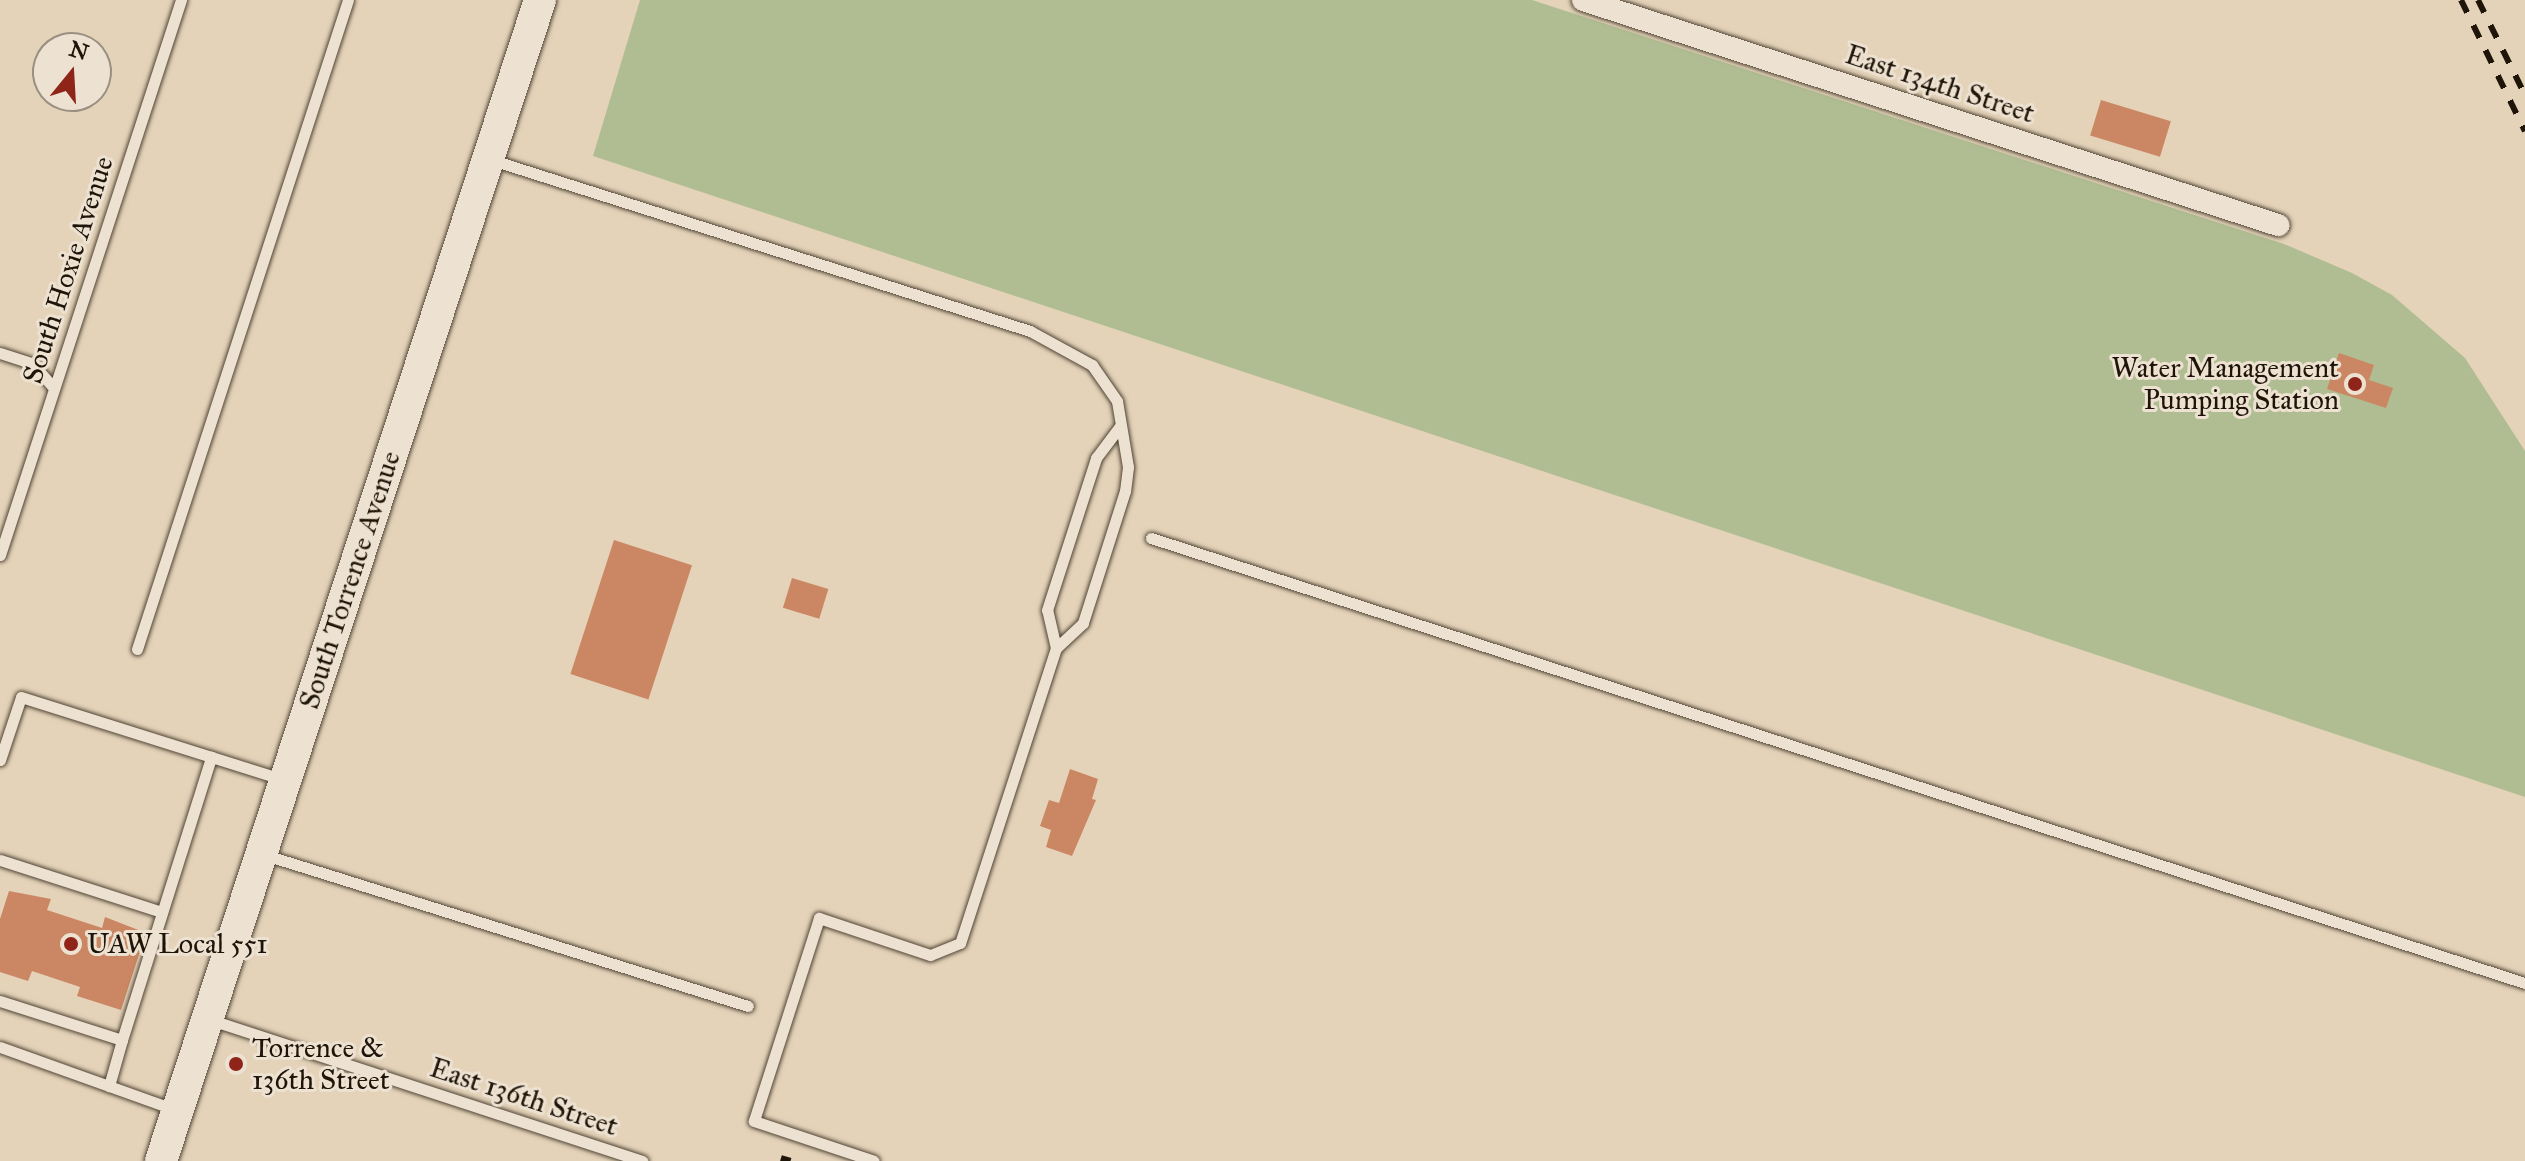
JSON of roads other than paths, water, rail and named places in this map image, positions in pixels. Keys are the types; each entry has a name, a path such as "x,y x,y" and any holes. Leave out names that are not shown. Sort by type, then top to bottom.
{"main road":[{"name":"South Torrence Avenue","path":"161,1161 540,0"}],"street":[{"name":"East 134th Street","path":"1583,0 2278,225"}],"lane":[{"name":"South Hoxie Avenue","path":"0,555 181,0"},
{"path":"137,649 348,0"},
{"path":"488,159 1053,340 1092,365 1117,401 1128,467 1125,491 1083,623 1056,648 960,943 930,955 819,918 754,1121 874,1161"},
{"path":"0,353 33,364 54,388"},
{"path":"1056,648 1047,610 1096,458 1119,427"},
{"path":"1151,538 2525,983"},
{"path":"0,760 21,697 285,781"},
{"path":"109,1086 211,757"},
{"path":"261,854 748,1006"},
{"path":"0,860 162,912"},
{"path":"0,1001 122,1040"},
{"name":"East 136th Street","path":"208,1019 642,1161"},
{"path":"0,1047 178,1111"}],"railway":[{"path":"2461,0 2525,131"},
{"path":"2478,0 2525,95"},
{"path":"781,1158 791,1161"}],"place":[{"name":"Water Management Pumping Station","path":"2355,384"},
{"name":"UAW Local 551","path":"71,944"},
{"name":"Torrence & 136th Street","path":"236,1064"}]}
